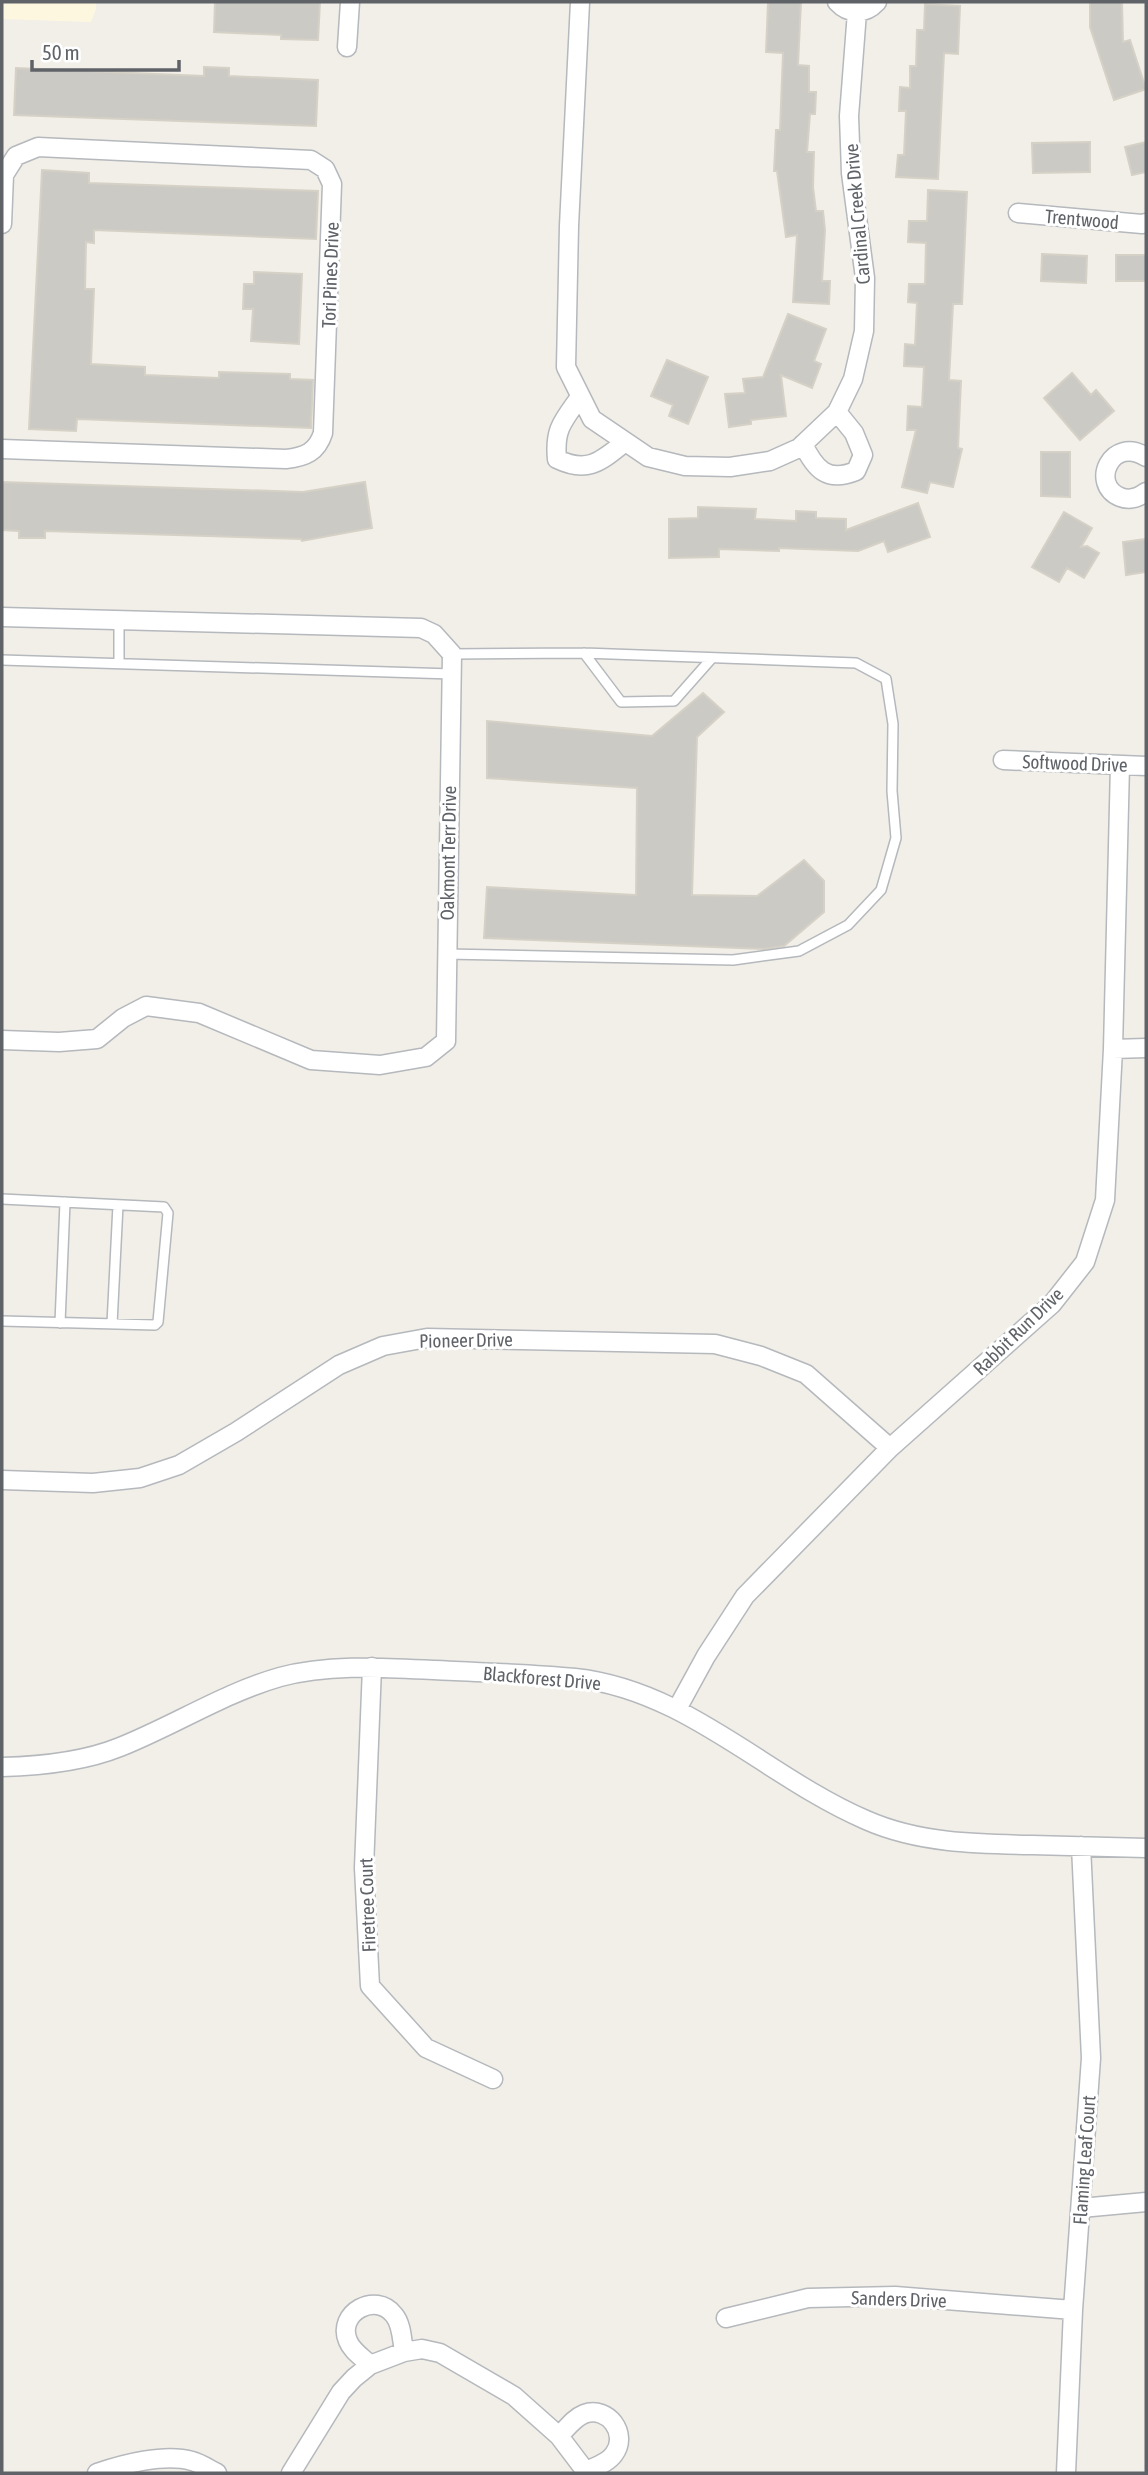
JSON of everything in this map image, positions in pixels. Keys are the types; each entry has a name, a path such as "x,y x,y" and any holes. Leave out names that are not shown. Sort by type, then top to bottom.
{"street":[{"path":"347,47 350,2"},
{"name":"Cardinal Creek Drive","path":"580,2 569,226 566,367 592,419 648,457 685,466 730,467 770,461 803,444 837,412 853,379 864,331 865,278 851,173 849,116 857,12"},
{"path":"837,2 845,10 857,12 866,10 877,2"},
{"name":"Tori Pines Drive","path":"2,224 4,176 16,156 38,147 311,160 325,169 332,184 323,433 314,451 300,458 286,459 2,449"},
{"name":"Trentwood","path":"1018,213 1146,223"},
{"path":"580,397 555,439 557,459 581,467 602,461 625,442"},
{"path":"803,444 816,468 831,476 843,477 856,471 863,456 854,433 837,412"},
{"path":"1146,457 1133,451 1122,452 1109,462 1105,473 1107,484 1118,496 1132,499 1146,492"},
{"path":"2,617 421,628 434,634 452,654"},
{"name":"Oakmont Terr Drive","path":"2,1040 59,1042 97,1039 123,1018 146,1006 199,1013 310,1060 380,1065 426,1057 446,1041 452,654"},
{"name":"Softwood Drive","path":"1003,760 1146,766"},
{"name":"Rabbit Run Drive","path":"677,1709 706,1656 745,1596 890,1448 1052,1304 1085,1262 1105,1200 1114,1049 1120,765"},
{"path":"1114,1049 1146,1048"},
{"name":"Pioneer Drive","path":"2,1479 93,1483 140,1478 179,1465 236,1432 339,1365 383,1346 427,1338 715,1344 761,1356 806,1374 890,1448"},
{"name":"Blackforest Drive","path":"2,1767 29,1767 75,1761 118,1748 236,1691 284,1676 372,1667 577,1678 615,1685 677,1709 827,1801 867,1821 901,1833 941,1841 1146,1848"},
{"name":"Firetree Court","path":"372,1667 364,1868 370,1986 426,2048 493,2079"},
{"name":"Flaming Leaf Court","path":"1066,2473 1073,2310 1091,2058 1081,1846"},
{"path":"1082,2208 1146,2202"},
{"name":"Sanders Drive","path":"726,2318 808,2298 883,2296 1073,2310"},
{"path":"370,2365 354,2351 346,2335 349,2318 362,2306 380,2305 395,2316 399,2323 404,2352"},
{"path":"291,2473 341,2392 370,2365 404,2352 422,2349 440,2353 514,2396 559,2436 587,2472 615,2454 620,2438 614,2422 600,2413 584,2414 576,2418 559,2436"},
{"path":"97,2473 120,2465 159,2459 191,2460 217,2473"}],"lane":[{"path":"118,663 119,620"},
{"path":"584,653 621,702 674,701 712,658"},
{"path":"446,954 733,960 799,950 848,925 881,890 897,838 892,791 893,724 886,679 856,663 584,653 452,654"},
{"path":"2,660 452,674"},
{"path":"2,1199 164,1207 168,1213 158,1322 152,1326 2,1321"},
{"path":"60,1323 65,1202"},
{"path":"112,1324 118,1205"}],"shaded area":[{"path":"2,2 96,2 96,9 91,22 2,19"}],"building":[{"path":"215,2 320,2 318,40 281,39 281,35 214,32"},
{"path":"768,2 801,2 798,65 809,66 809,92 816,92 815,114 810,114 807,152 814,152 813,187 816,211 823,211 825,230 822,281 830,281 829,304 793,302 797,235 786,237 777,171 774,171 776,130 780,130 783,53 766,52"},
{"path":"1090,2 1122,2 1123,42 1130,40 1146,89 1114,100 1090,27"},
{"path":"925,4 960,6 958,54 944,53 938,179 896,177 898,155 904,155 906,111 899,111 900,87 910,88 910,66 916,66 917,30 924,30"},
{"path":"204,67 229,68 229,76 318,80 316,126 14,115 16,68 204,76"},
{"path":"1090,142 1090,172 1033,173 1032,143"},
{"path":"1146,142 1146,172 1132,175 1125,147"},
{"path":"42,170 89,173 89,183 318,191 316,239 94,230 94,243 86,242 85,289 94,289 91,364 145,367 145,375 219,378 219,372 290,374 290,379 313,380 311,428 77,419 76,431 29,429"},
{"path":"928,190 967,192 962,304 953,304 949,380 961,381 958,448 962,449 953,487 930,482 927,493 902,487 916,430 907,430 908,406 922,407 924,367 904,366 905,344 915,345 917,303 908,302 909,284 925,284 926,243 908,242 909,221 927,221"},
{"path":"1042,254 1087,256 1086,283 1041,281"},
{"path":"1116,255 1146,255 1146,281 1116,281"},
{"path":"254,272 302,274 299,344 251,341 253,309 243,309 244,284 254,284"},
{"path":"788,314 826,329 814,361 821,364 812,388 781,375 786,416 751,420 751,424 729,427 725,394 745,393 743,379 763,377"},
{"path":"667,360 708,377 688,424 669,416 673,405 651,396"},
{"path":"1072,373 1091,395 1096,390 1114,411 1080,440 1044,398"},
{"path":"1041,452 1070,452 1070,497 1041,496"},
{"path":"2,482 303,492 365,482 372,528 302,541 45,531 45,538 19,538 19,531 2,530"},
{"path":"918,503 930,537 888,552 884,541 858,551 719,549 719,557 669,558 669,519 698,518 698,507 756,509 755,519 796,521 796,511 816,512 816,518 846,519 846,530"},
{"path":"1064,512 1092,528 1081,547 1087,546 1099,553 1084,578 1067,568 1059,582 1032,567"},
{"path":"1146,539 1146,572 1126,575 1123,542"},
{"path":"703,693 724,712 697,737 692,895 757,896 804,860 824,881 824,912 784,946 765,949 484,938 487,887 636,895 637,788 487,778 487,721 652,736"}]}
